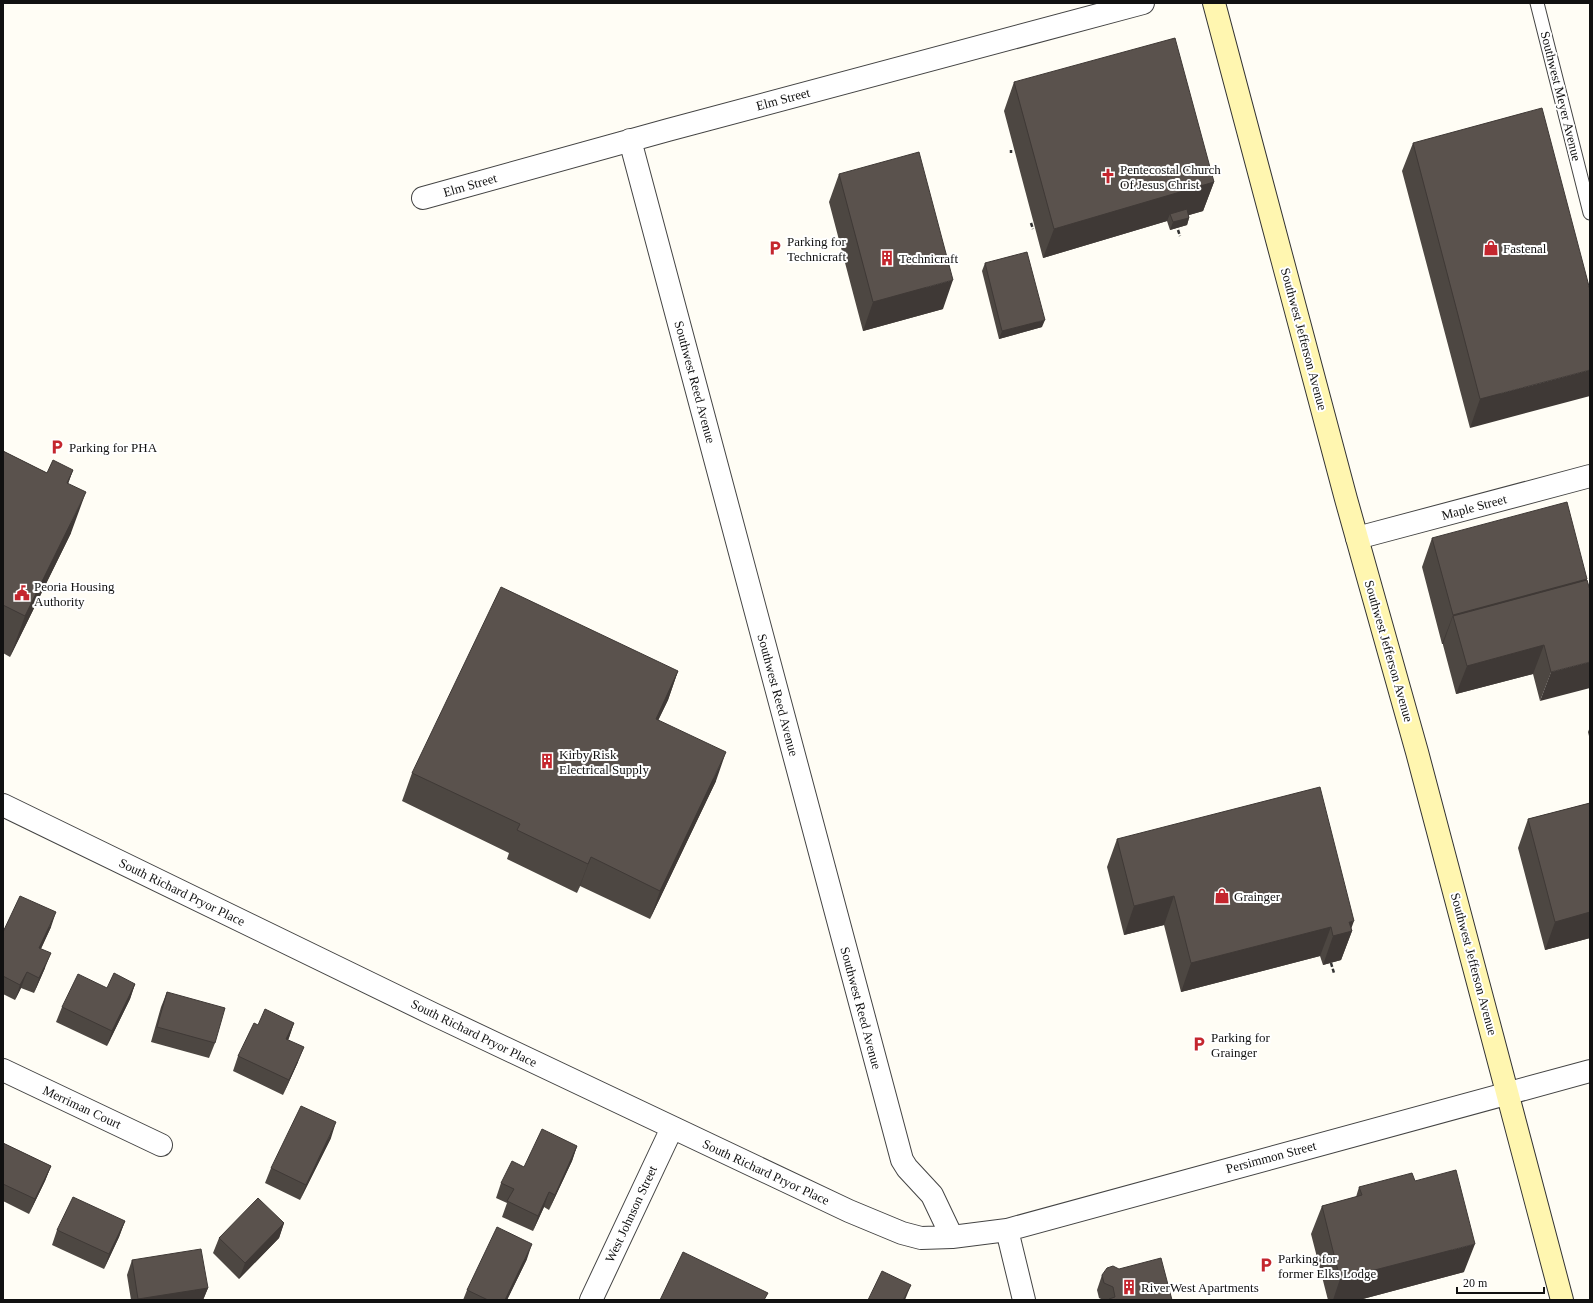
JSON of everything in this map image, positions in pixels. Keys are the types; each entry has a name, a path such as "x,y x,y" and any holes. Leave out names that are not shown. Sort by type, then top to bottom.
{"main road":[{"name":"Southwest Jefferson Avenue","path":"1214,3 1357,538 1417,752 1562,1300"}],"street":[{"name":"Elm Street","path":"423,198 630,140 1143,3"},
{"name":"Southwest Reed Avenue","path":"630,140 902,1160 907,1168 932,1195 952,1237"},
{"name":"Maple Street","path":"1357,538 1590,476"},
{"name":"South Richard Pryor Place","path":"3,805 672,1128 849,1211 902,1233 922,1238 952,1237"},
{"name":"Merriman Court","path":"3,1070 161,1145"},
{"name":"Persimmon Street","path":"952,1237 1007,1230 1508,1092 1590,1071"},
{"name":"West Johnson Street","path":"591,1300 672,1128"},
{"path":"1007,1230 1024,1300"}],"lane":[{"name":"Southwest Meyer Avenue","path":"1537,3 1590,213"}],"path":[{"path":"1031,223 1033,229"},
{"path":"1178,230 1180,236"},
{"path":"1331,963 1334,973"}],"building":[{"name":"Pentecostal Church Of Jesus Christ","path":"1175,38 1214,182 1054,229 1014,82"},
{"name":"Fastenal","path":"1542,108 1590,290 1590,370 1480,399 1413,143"},
{"name":"Technicraft","path":"919,152 953,280 873,302 839,174"},
{"path":"1187,209 1189,218 1173,222 1170,214"},
{"path":"1027,252 1045,320 1002,331 985,263"},
{"path":"3,451 47,473 53,460 73,470 67,483 86,492 25,616 3,605"},
{"path":"1567,502 1587,579 1453,615 1432,538"},
{"path":"1587,580 1590,590 1590,662 1551,672 1544,645 1467,666 1453,616"},
{"name":"Kirby Risk Electrical Supply","path":"501,587 678,671 656,719 726,752 660,891 591,857 588,864 517,830 520,824 412,773"},
{"name":"Grainger","path":"1320,787 1354,921 1349,922 1352,931 1333,936 1331,927 1191,963 1174,896 1134,906 1117,839"},
{"path":"1590,803 1590,912 1555,922 1528,819"},
{"path":"20,896 56,912 39,948 51,953 39,978 27,972 20,985 3,976 3,932"},
{"path":"114,973 135,984 112,1031 62,1007 78,974 107,988"},
{"path":"167,992 225,1008 215,1043 157,1027"},
{"path":"265,1009 294,1023 286,1039 304,1047 289,1080 238,1056 254,1023 258,1025"},
{"path":"301,1106 336,1122 306,1185 271,1168"},
{"path":"542,1129 577,1146 555,1195 549,1192 538,1216 507,1201 514,1189 501,1183 512,1161 524,1167"},
{"path":"3,1143 51,1166 35,1199 3,1184"},
{"path":"1456,1170 1475,1244 1340,1279 1322,1206 1362,1195 1359,1187 1412,1173 1415,1181"},
{"path":"73,1197 125,1221 109,1254 57,1230"},
{"path":"258,1198 284,1223 245,1263 219,1238"},
{"path":"497,1227 532,1244 505,1300 488,1300 467,1290"},
{"path":"201,1249 208,1288 138,1299 132,1260"},
{"path":"683,1252 768,1293 764,1300 660,1300"},
{"path":"1161,1258 1172,1300 1109,1300 1115,1297 1113,1287 1104,1283 1102,1275 1107,1268 1113,1266 1119,1269"},
{"path":"882,1271 911,1285 903,1300 868,1300"}],"place":[{"name":"Pentecostal Church Of Jesus Christ","path":"1108,176"},
{"name":"Parking for Technicraft","path":"775,248"},
{"name":"Fastenal","path":"1491,248"},
{"name":"Technicraft","path":"887,258"},
{"name":"Parking for PHA","path":"57,447"},
{"name":"Peoria Housing Authority","path":"22,593"},
{"name":"Kirby Risk Electrical Supply","path":"547,761"},
{"name":"Grainger","path":"1222,896"},
{"name":"Parking for Grainger","path":"1199,1044"},
{"name":"Parking for former Elks Lodge","path":"1266,1265"},
{"name":"RiverWest Apartments","path":"1129,1287"}]}
